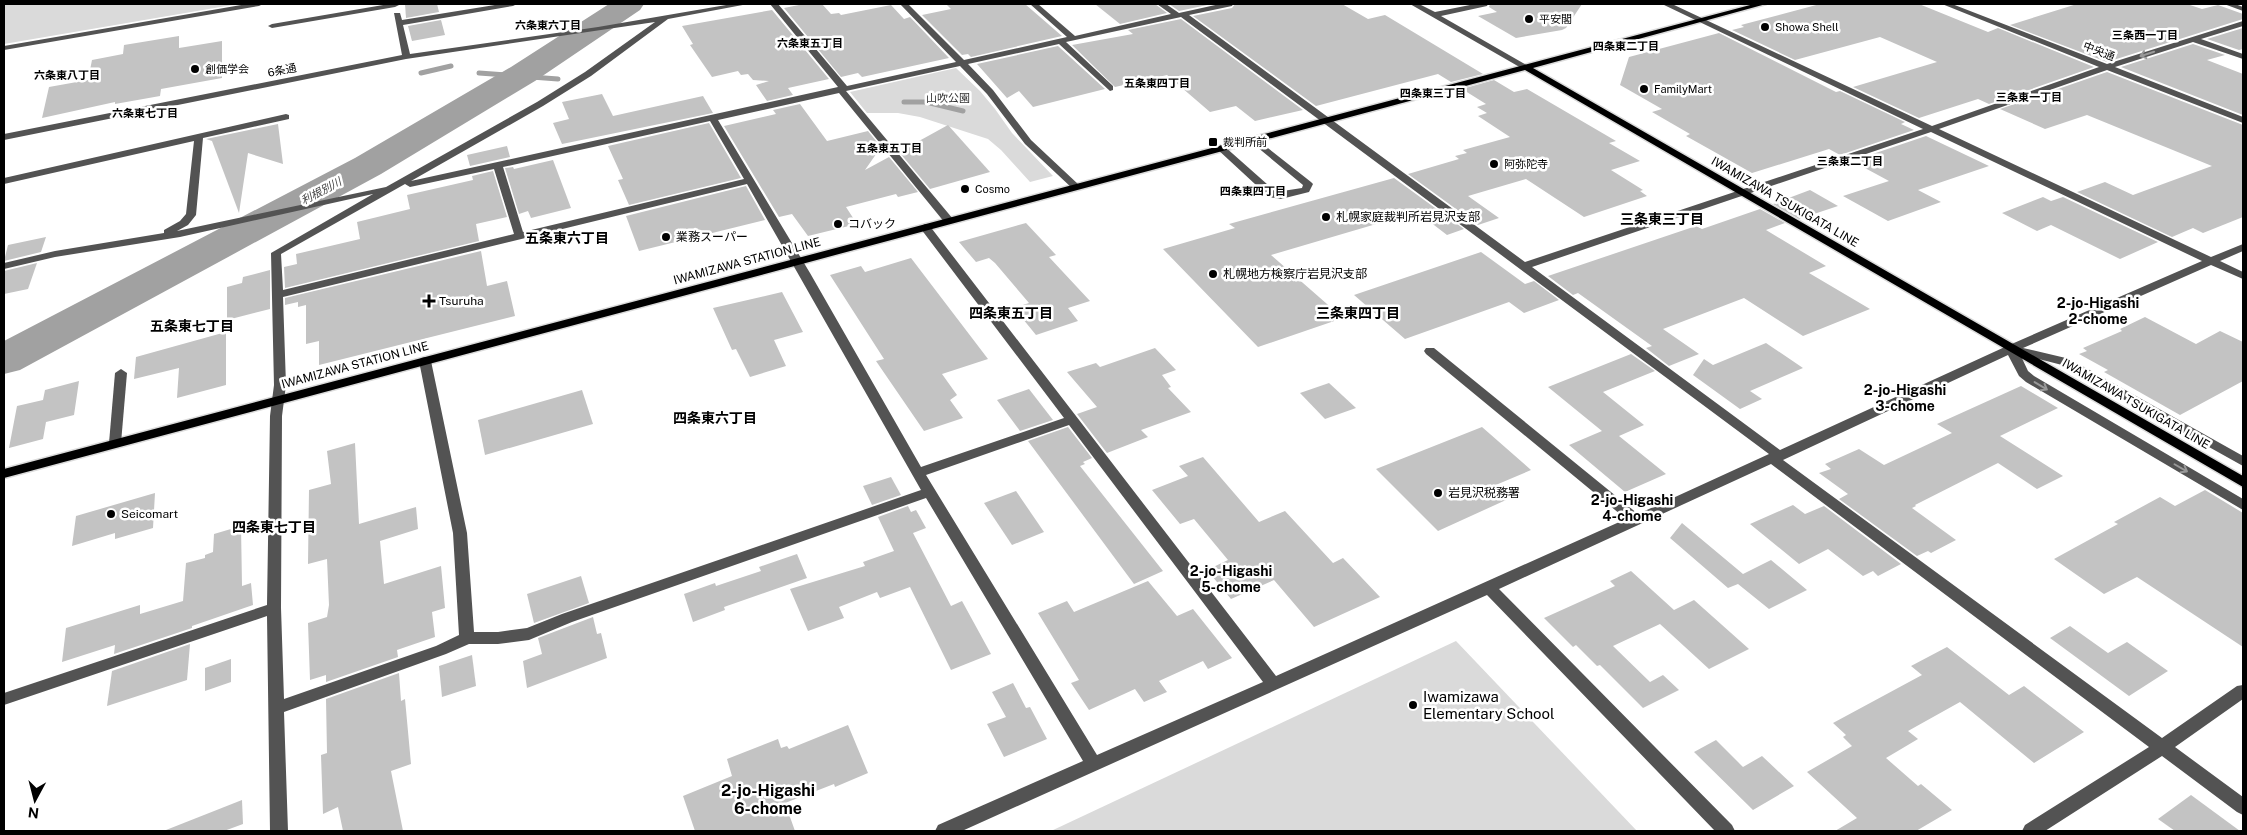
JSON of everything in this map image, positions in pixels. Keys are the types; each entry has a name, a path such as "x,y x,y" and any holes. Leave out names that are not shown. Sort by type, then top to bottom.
{"main road":[{"path":"1526,67 1762,4"},
{"name":"IWAMIZAWA STATION LINE","path":"4,474 1526,67"},
{"name":"IWAMIZAWA TSUKIGATA LINE","path":"1526,67 2243,482"}],"street":[{"path":"4,48 259,4"},
{"path":"272,26 395,4 406,57"},
{"path":"399,23 513,4"},
{"path":"279,831 274,608 277,400 280,386 276,253 540,104 588,74 666,18 744,4"},
{"path":"774,4 949,221"},
{"path":"904,4 990,92 1028,142 1076,187"},
{"path":"1034,4 1073,38"},
{"path":"1160,4 1179,15 1327,120 1524,266 1776,458 2243,807"},
{"path":"4,266 56,254 180,234 1229,4"},
{"path":"1414,4 1526,67"},
{"path":"1434,15 1484,4"},
{"path":"1666,4 2243,276"},
{"name":"中央通","path":"1946,4 2243,120"},
{"path":"2228,4 2243,9"},
{"name":"6条通","path":"4,137 406,57 666,18"},
{"path":"1524,266 1931,129 2107,66 2243,23"},
{"path":"2193,38 2243,57"},
{"path":"1060,41 1110,88"},
{"path":"4,181 286,117"},
{"path":"713,118 798,262 918,474 1094,764"},
{"path":"157,237 184,223 191,215 199,137"},
{"path":"1221,148 1273,195 1281,196 1306,190 1308,184 1254,140"},
{"path":"498,165 519,235"},
{"path":"276,295 750,180"},
{"path":"925,227 1273,684"},
{"path":"944,831 1489,588 2011,349 2243,247"},
{"path":"2011,349 2066,362 2243,462"},
{"path":"2011,349 2023,373 2030,380 2243,505"},
{"path":"1430,351 1636,521"},
{"path":"425,360 460,533 467,638"},
{"path":"115,443 121,372"},
{"path":"918,474 1072,420"},
{"path":"276,708 440,650 467,638 498,638 528,634 567,618 929,492"},
{"path":"1489,588 1726,831"},
{"path":"4,699 274,608"},
{"path":"2031,831 2162,747 2243,691"}],"green space":[{"path":"4,4 238,4 4,44"},
{"name":"山吹公園","path":"956,68 980,91 1012,133 1053,176 1030,182 1001,150 988,139 920,117 898,113 867,113 850,92"},
{"name":"Iwamizawa Elementary School","path":"1456,641 1637,831 1051,831"}],"building":[{"path":"405,4 437,4 439,12 406,18"},
{"path":"804,4 822,4 831,14 839,13 841,15 891,5 904,19 910,17 949,58 862,77 858,73 841,77 784,8"},
{"path":"946,4 1025,4 1062,36 971,57 968,54 962,55 922,15 951,9"},
{"path":"1095,4 1155,4 1167,13 1120,24"},
{"path":"1169,4 1212,4 1179,11"},
{"path":"1235,4 1342,4 1368,19 1385,15 1483,74 1451,82 1438,74 1316,106 1193,16 1232,8"},
{"name":"平安閣","path":"1490,4 1582,4 1566,28 1516,38 1478,16 1497,12 1489,7"},
{"path":"1820,4 1919,4 1988,32 1998,28 2094,67 1989,104 1978,99 1919,118 1853,87 1937,62 1880,37 1795,60 1732,30 1744,27 1741,25"},
{"path":"2077,4 2187,4 2202,9 2218,5 2243,14 2243,19 2107,62 2010,25"},
{"path":"772,10 829,79 788,88 793,95 767,101 756,85 769,81 753,80 748,74 741,75 738,71 712,77 690,45 693,44 682,26"},
{"path":"1181,19 1303,110 1255,121 1236,106 1210,112 1167,75 1115,87 1072,45 1133,34 1128,30"},
{"path":"441,20 445,35 412,41 408,26"},
{"path":"2243,28 2243,49 2239,50 2207,39"},
{"path":"1719,33 1836,92 1840,91 1905,122 1901,124 1914,130 1840,155 1829,149 1752,173 1686,136 1690,134 1652,112 1662,109 1620,85 1629,57"},
{"path":"179,36 179,48 222,41 222,78 161,89 160,96 115,104 115,102 42,118 49,87 88,80 92,60 123,54 124,45"},
{"path":"2193,44 2225,55 2207,60 2243,74 2243,115 2121,67"},
{"path":"1058,46 1105,89 1033,107 1019,91 1007,98 977,64"},
{"path":"2107,72 2243,125 2243,217 2203,233 2193,228 2172,237 2077,192 2105,182 2133,195 2212,166 2087,115 2045,129 2000,109"},
{"path":"1494,80 1514,92 1527,89 1616,141 1609,143 1640,161 1611,170 1643,190 1640,191 1647,196 1584,217 1526,179 1468,196 1499,218 1478,225 1408,174 1459,159 1455,156 1467,153 1463,150 1510,137 1478,116 1487,113 1477,107 1486,104 1462,89"},
{"path":"602,94 613,116 703,96 713,113 562,144 553,123 569,119 562,102"},
{"path":"800,104 827,141 868,131 881,147 865,170 889,157 918,192 898,197 896,194 846,207 857,224 808,236 792,214 779,217 724,126 776,114 773,110"},
{"path":"709,123 741,178 629,205 618,180 623,179 608,146"},
{"path":"278,124 283,164 248,153 239,213 212,141 206,139"},
{"path":"948,125 990,172 930,189 899,152"},
{"path":"1926,136 1989,166 1918,190 1941,202 1888,221 1843,196 1889,181 1852,161"},
{"path":"507,146 510,157 470,166 467,155"},
{"path":"553,160 571,208 531,218 528,211 519,214 505,168 513,167 514,169"},
{"path":"493,171 507,217 476,224 479,241 285,288 284,267 297,264 296,254 360,239 357,222 410,209 407,195 473,180 472,176"},
{"path":"1394,178 1464,229 1447,235 1417,212 1271,255 1343,318 1258,347 1163,249 1235,228 1229,224"},
{"name":"業務スーパー","path":"746,186 765,220 639,251 626,216"},
{"path":"1810,190 1838,206 1799,219 1773,204"},
{"path":"2043,197 2051,201 2063,197 2158,242 2120,259 2051,225 2037,231 2002,213"},
{"path":"1760,209 1785,223 1766,230 1826,266 1809,273 1870,309 1803,336 1744,298 1663,329 1699,354 1669,366 1646,348 1652,346 1578,293 1573,295 1548,276 1696,226 1702,229"},
{"path":"1026,223 1056,255 1049,257 1090,301 1068,308 1078,321 1036,335 1014,308 1029,303 995,263 989,258 976,262 959,242"},
{"path":"46,237 41,252 4,261 8,245"},
{"name":"Tsuruha","path":"481,251 487,286 507,281 515,316 319,365 319,341 306,344 306,305 298,307 298,302 285,305 285,298"},
{"path":"1481,252 1525,284 1534,281 1559,300 1524,313 1509,302 1405,339 1354,295"},
{"path":"911,258 988,359 942,374 957,395 950,400 963,418 924,431 876,361 884,359 830,275 861,266 865,272"},
{"path":"37,263 28,289 4,294 4,271"},
{"path":"270,270 270,309 227,320 227,287 242,283 243,277"},
{"path":"782,292 803,332 774,340 786,366 750,377 736,349 732,350 713,308"},
{"path":"2145,317 2196,344 2220,331 2243,342 2243,381 2180,415 2104,372 2108,370 2079,354 2087,351 2083,348 2122,331 2120,329"},
{"path":"226,332 226,385 177,398 179,368 134,379 136,357"},
{"path":"1766,343 1803,368 1750,391 1762,399 1740,409 1693,375 1704,359 1713,365"},
{"path":"1155,348 1176,370 1162,375 1171,387 1168,388 1191,412 1141,430 1148,437 1107,453 1077,414 1097,407 1067,372 1096,363 1100,367"},
{"path":"1631,354 1655,371 1603,392 1644,425 1619,436 1666,474 1625,492 1569,445 1602,431 1548,387"},
{"path":"79,381 74,415 46,422 43,439 9,448 17,406 43,400 45,390"},
{"path":"1329,383 1356,408 1325,419 1300,393"},
{"path":"2021,386 2058,408 2000,436 2063,476 2037,489 1998,463 1915,505 1912,508 1956,540 1931,553 1928,551 1917,556 1839,499 1848,494 1819,473 1831,469 1825,464 1859,449 1884,465 1952,433 1937,424"},
{"path":"1029,389 1053,420 1020,431 997,400"},
{"path":"582,390 593,424 485,455 478,420"},
{"path":"1068,427 1092,458 1083,462 1085,464 1080,466 1163,571 1134,584 1028,441"},
{"name":"岩見沢税務署","path":"1482,427 1531,470 1491,487 1506,500 1438,531 1376,469"},
{"path":"355,443 359,524 416,507 418,529 380,541 384,584 441,566 445,608 432,612 435,637 397,650 398,657 326,682 326,675 310,680 308,623 327,617 329,605 327,559 308,564 309,490 331,484 327,451"},
{"path":"1203,457 1259,522 1285,511 1333,563 1343,558 1380,597 1314,627 1274,580 1231,599 1207,570 1228,560 1194,519 1180,524 1152,490 1188,476 1179,466"},
{"path":"891,477 901,495 872,505 863,486"},
{"path":"2205,490 2243,513 2243,647 2137,577 2104,594 2054,559 2118,524 2114,522 2160,497 2175,506"},
{"path":"1016,491 1044,532 1012,545 984,503"},
{"path":"155,493 153,528 115,539 115,533 72,546 76,516"},
{"path":"1793,505 1805,514 1824,506 1901,564 1878,576 1873,571 1863,576 1828,549 1799,564 1750,524"},
{"path":"908,506 911,512 916,510 926,528 913,533 951,606 962,601 991,654 951,670 910,587 880,598 877,592 839,607 844,618 808,631 790,589 865,566 863,562 894,551 878,517"},
{"path":"1682,523 1743,574 1771,560 1807,590 1769,609 1738,584 1728,588 1670,538"},
{"path":"241,526 242,586 251,583 253,605 114,654 115,645 62,662 66,628 140,605 140,614 183,601 186,563 205,558 205,555 213,552 214,534"},
{"path":"797,554 807,578 724,607 725,610 693,622 684,594 715,583 716,586 761,571 759,567"},
{"path":"1631,571 1674,610 1694,600 1749,649 1709,669 1660,624 1613,646 1650,682 1663,675 1679,690 1643,708 1600,665 1597,666 1576,645 1573,647 1544,618 1615,586 1610,581"},
{"path":"581,576 589,603 534,623 527,594"},
{"path":"1148,581 1177,616 1193,609 1232,658 1208,669 1203,661 1159,681 1167,692 1144,702 1135,689 1089,710 1071,683 1079,680 1038,613 1067,601 1074,612"},
{"path":"593,617 597,634 601,633 607,658 527,688 523,661 542,654 538,638"},
{"path":"2070,626 2108,653 2127,642 2168,671 2129,696 2050,638"},
{"path":"190,644 187,680 107,706 112,671"},
{"path":"1947,647 2009,695 2024,686 2084,732 2034,763 1960,702 1908,731 1918,739 1886,758 1918,786 1921,784 1952,810 1916,831 1835,831 1857,818 1807,772 1852,746 1843,737 1846,735 1833,723 1922,675 1911,666"},
{"path":"472,655 476,686 442,697 439,666"},
{"path":"231,659 231,682 205,691 205,668"},
{"path":"399,673 401,701 405,699 411,764 391,771 403,831 343,831 338,807 323,814 321,755 327,753 326,699"},
{"path":"1013,683 1026,708 1030,707 1047,739 1004,757 987,724 1006,717 992,692"},
{"path":"848,725 868,773 835,787 834,784 785,803 795,831 695,831 683,796 732,776 727,759 778,739 781,748 787,746 789,749"},
{"path":"1716,740 1743,767 1762,756 1794,786 1753,810 1694,752"},
{"path":"2191,795 2240,831 2175,831 2158,819"},
{"path":"242,800 243,824 224,831 166,831 166,830"}],"waterway":[{"name":"利根別川","path":"4,360 368,166 523,74 629,4"},
{"path":"421,73 451,66"},
{"name":"利根別川","path":"479,73 558,79"},
{"path":"904,102 926,102 963,111"}],"place":[{"name":"平安閣","path":"1529,19"},
{"name":"Showa Shell","path":"1765,27"},
{"name":"創価学会","path":"195,69"},
{"name":"FamilyMart","path":"1644,89"},
{"name":"裁判所前","path":"1213,142"},
{"name":"阿弥陀寺","path":"1494,164"},
{"name":"Cosmo","path":"965,189"},
{"name":"札幌家庭裁判所岩見沢支部","path":"1326,217"},
{"name":"コバック","path":"838,224"},
{"name":"業務スーパー","path":"666,237"},
{"name":"札幌地方検察庁岩見沢支部","path":"1213,274"},
{"name":"Tsuruha","path":"429,301"},
{"name":"岩見沢税務署","path":"1438,493"},
{"name":"Seicomart","path":"111,514"},
{"name":"Iwamizawa Elementary School","path":"1413,705"}],"district":[{"name":"六条東六丁目","path":"548,25"},
{"name":"三条西一丁目","path":"2145,35"},
{"name":"六条東五丁目","path":"810,43"},
{"name":"四条東二丁目","path":"1626,46"},
{"name":"六条東八丁目","path":"67,75"},
{"name":"五条東四丁目","path":"1157,83"},
{"name":"四条東三丁目","path":"1433,93"},
{"name":"三条東一丁目","path":"2029,97"},
{"name":"六条東七丁目","path":"145,113"},
{"name":"五条東五丁目","path":"889,148"},
{"name":"三条東二丁目","path":"1850,161"},
{"name":"四条東四丁目","path":"1253,191"},
{"name":"三条東三丁目","path":"1662,219"},
{"name":"五条東六丁目","path":"567,238"},
{"name":"2-jo-Higashi 2-chome","path":"2098,312"},
{"name":"四条東五丁目","path":"1011,313"},
{"name":"三条東四丁目","path":"1358,313"},
{"name":"五条東七丁目","path":"192,326"},
{"name":"2-jo-Higashi 3-chome","path":"1905,398"},
{"name":"四条東六丁目","path":"715,418"},
{"name":"2-jo-Higashi 4-chome","path":"1632,508"},
{"name":"四条東七丁目","path":"274,527"},
{"name":"2-jo-Higashi 5-chome","path":"1231,580"},
{"name":"2-jo-Higashi 6-chome","path":"768,799"}]}
